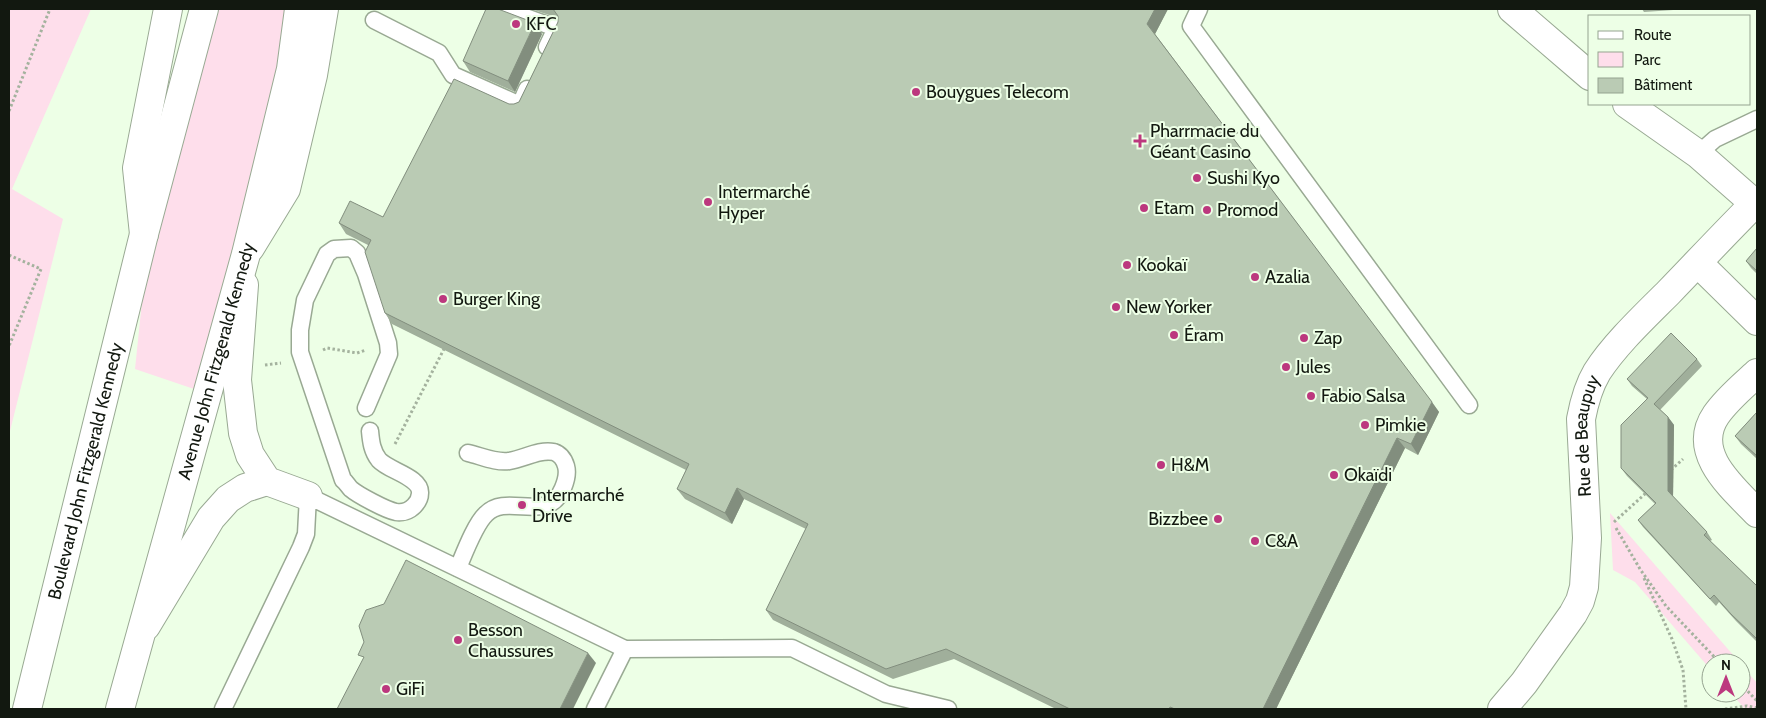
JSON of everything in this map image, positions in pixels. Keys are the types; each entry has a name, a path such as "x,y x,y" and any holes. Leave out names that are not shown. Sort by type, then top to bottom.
{"street":[{"path":"144,234 137,168 168,9"},
{"path":"144,234 204,9"},
{"name":"Avenue John Fitzgerald Kennedy","path":"120,709 246,254 291,69 299,9"},
{"path":"267,482 250,454 243,433 238,380 246,254 286,189 313,75 324,9"},
{"path":"1512,9 1588,74"},
{"path":"1628,105 1698,154 1756,203"},
{"name":"Rue de Beaupuy","path":"1502,709 1524,683 1574,614 1580,602 1584,587 1587,538 1581,419 1584,402 1596,373 1646,316 1756,203"},
{"name":"Boulevard John Fitzgerald Kennedy","path":"27,709 144,234"},
{"path":"1698,263 1757,321"},
{"path":"1757,373 1724,404 1715,416 1708,437 1711,458 1717,468 1757,513"},
{"path":"140,636 211,518 228,499 245,488 267,482 308,496"}],"lane":[{"path":"374,20 438,53 452,75 520,105 556,28 503,9"},
{"path":"1199,9 1191,26 1469,405"},
{"path":"1698,154 1715,139 1757,120"},
{"path":"366,408 389,354 388,344 366,274 357,253 351,248 334,248 327,254 305,300 300,330 302,357 343,480 350,488 384,508 394,512 403,512 410,509 419,499 419,487 415,482 379,460 373,449 370,431"},
{"path":"458,568 480,521 487,512 502,507 535,508 553,502 560,495 567,472 563,458 553,452 537,453 507,462 468,453"},
{"path":"222,709 301,547 306,534 308,496 625,649 792,648 886,694 948,709"},
{"path":"595,709 625,649"}],"path":[{"path":"9,111 50,9"},
{"path":"1232,137 1242,128"},
{"path":"9,255 41,269 9,346"},
{"path":"262,365 294,360 327,348 357,353 388,344"},
{"path":"379,460 394,447 444,349"},
{"path":"1666,474 1708,437"},
{"path":"1646,492 1613,523 1640,569 1666,606 1711,653"},
{"path":"1640,569 1672,639 1683,670 1686,709"},
{"path":"1725,709 1747,706 1757,708"}],"green space":[{"path":"9,9 91,9 12,189 63,219 9,435"},
{"path":"217,9 288,9 258,153 194,389 135,369 143,292"},
{"path":"1610,513 1731,653 1701,653 1701,658 1635,582 1613,570"},
{"path":"1751,676 1757,683 1757,709 1745,709 1740,703 1751,703"}],"building":[{"path":"486,9 498,9 535,23 508,81 463,61"},
{"path":"553,9 1155,9 1147,24 1432,402 1411,444 1397,438 1263,709 1175,709 1170,707 1169,709 1070,709 946,649 886,669 766,610 808,524 737,488 725,513 677,489 689,464 385,313 365,252 371,240 339,223 350,201 383,217 454,79 509,104 519,102 558,22 558,16"},
{"path":"1757,248 1757,271 1746,261"},
{"path":"1671,333 1697,359 1654,404 1668,417 1668,491 1707,532 1704,535 1757,586 1757,639 1714,595 1710,599 1638,520 1656,503 1621,468 1621,425 1648,398 1627,379"},
{"path":"1757,412 1757,456 1735,436"},
{"name":"Besson Chaussures","path":"406,560 588,653 560,709 337,709 364,657 358,655 364,642 359,626 366,610 384,604"}],"place":[{"name":"KFC","path":"516,24"},
{"name":"Bouygues Telecom","path":"916,92"},
{"name":"Pharrmacie du Géant Casino","path":"1140,141"},
{"name":"Sushi Kyo","path":"1197,178"},
{"name":"Intermarché Hyper","path":"708,202"},
{"name":"Etam","path":"1144,208"},
{"name":"Promod","path":"1207,210"},
{"name":"Kookaï","path":"1127,265"},
{"name":"Azalia","path":"1255,277"},
{"name":"Burger King","path":"443,299"},
{"name":"New Yorker","path":"1116,307"},
{"name":"Éram","path":"1174,335"},
{"name":"Zap","path":"1304,338"},
{"name":"Jules","path":"1286,367"},
{"name":"Fabio Salsa","path":"1311,396"},
{"name":"Pimkie","path":"1365,425"},
{"name":"H&M","path":"1161,465"},
{"name":"Okaïdi","path":"1334,475"},
{"name":"Intermarché Drive","path":"522,505"},
{"name":"Bizzbee","path":"1218,519"},
{"name":"C&A","path":"1255,541"},
{"name":"Besson Chaussures","path":"458,640"},
{"name":"GiFi","path":"386,689"}]}
